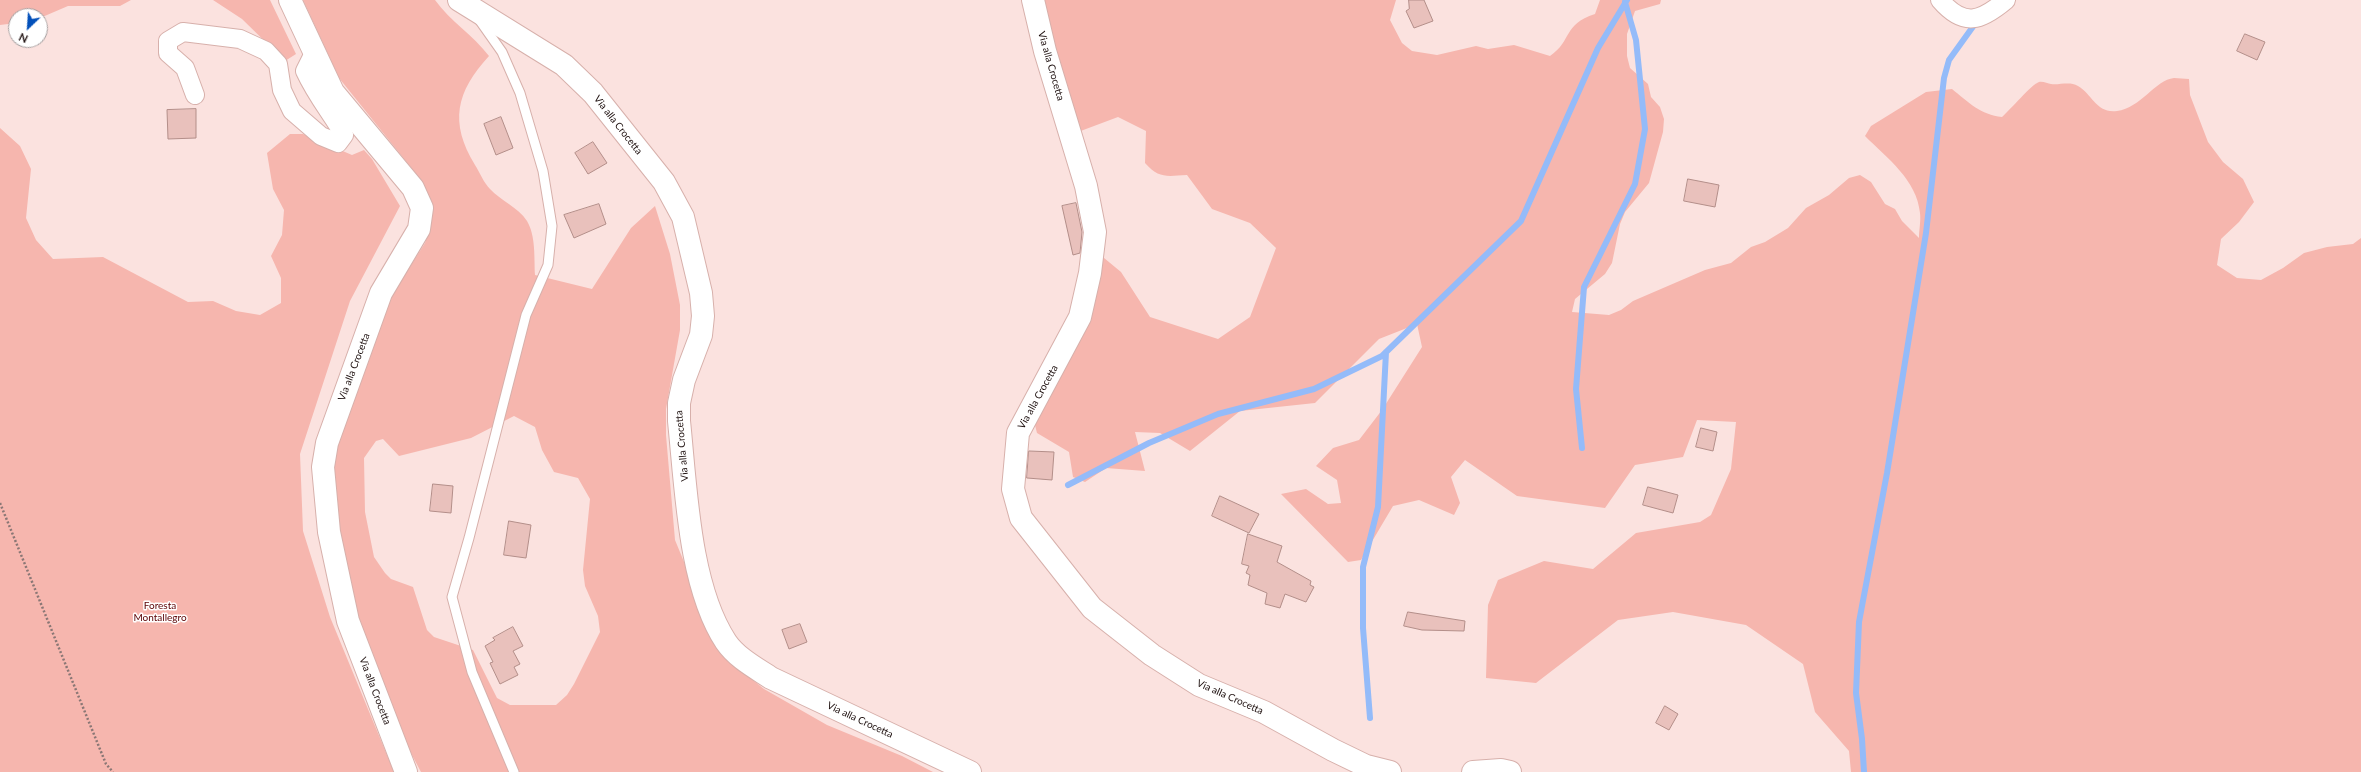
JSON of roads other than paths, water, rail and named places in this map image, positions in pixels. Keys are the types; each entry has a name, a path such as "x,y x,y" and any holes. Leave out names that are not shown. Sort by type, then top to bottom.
{"street":[{"name":"Via alla Crocetta","path":"290,0 333,92 413,188 422,208 420,229 381,293 327,443 323,467 329,532 348,621 406,772"},
{"name":"Via alla Crocetta","path":"1033,0 1045,51 1086,186 1095,232 1090,273 1080,317 1018,433 1013,489 1021,518 1092,608 1152,655 1199,685 1264,712 1333,750 1366,766 1390,772"},
{"path":"1940,0 1951,12 1968,19 1987,15 2006,0"},
{"name":"Via alla Crocetta","path":"465,5 564,64 593,93 664,182 683,217 701,292 703,316 701,335 684,380 679,403 679,421 691,536 710,614 727,644 748,663 771,678 970,772"},
{"path":"195,95 185,68 168,53 168,41 183,32 240,39 266,51 278,64 282,90 292,111 321,136 338,143 344,135 333,115 315,94 305,71 314,54"},
{"path":"1472,772 1501,770 1510,772"}],"lane":[{"path":"465,5 502,52 520,93 543,171 552,226 548,265 526,315 469,538 452,597 472,672 514,772"}],"waterway":[{"path":"1068,485 1149,443 1218,414 1314,389 1382,356 1521,221 1598,48 1627,0"},
{"path":"1582,448 1576,389 1584,287 1635,184 1645,129 1636,40 1625,2"},
{"path":"1864,772 1862,739 1856,693 1859,622 1887,473 1926,233 1944,78 1949,60 1977,21"},
{"path":"1370,718 1363,628 1363,567 1378,507 1386,352"}],"park label":[{"name":"Foresta Montallegro","path":"160,612"}]}
